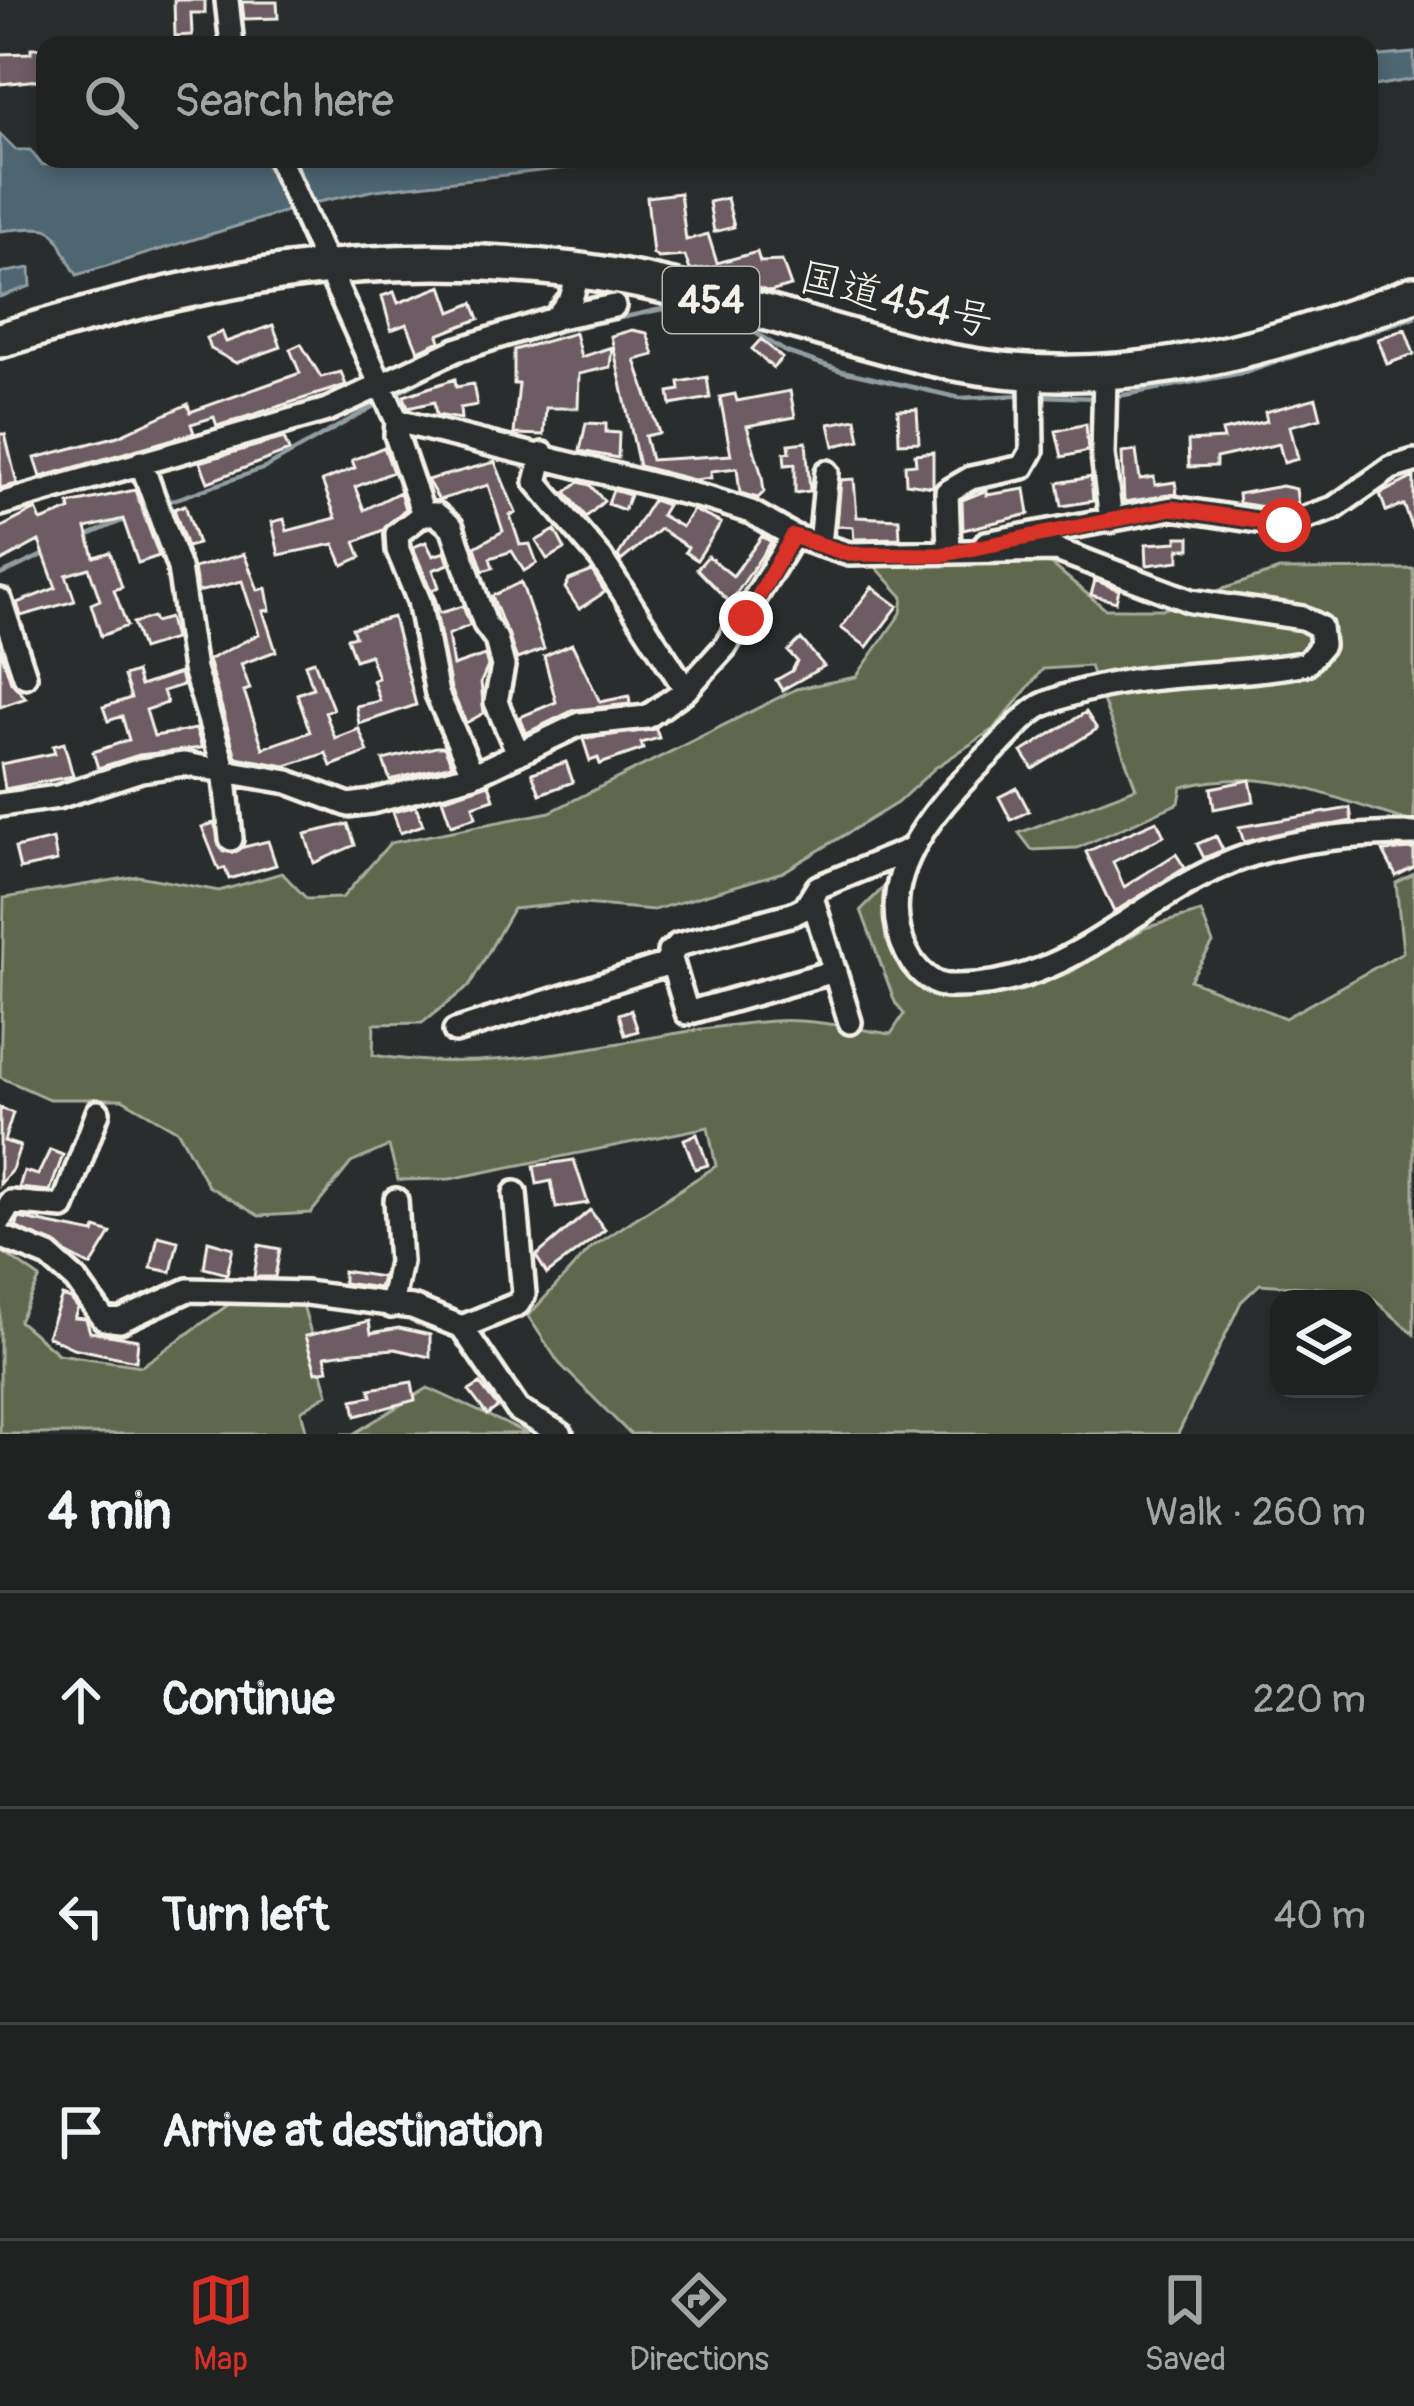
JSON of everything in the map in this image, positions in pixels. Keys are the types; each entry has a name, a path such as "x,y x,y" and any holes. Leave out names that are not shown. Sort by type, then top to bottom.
{"highway":[{"name":"国道454号","path":"0,340 199,284 329,263 419,259 579,271 929,358 1031,375 1105,376 1237,355 1414,294"}],"street":[{"path":"227,0 231,36"},
{"path":"283,168 397,421 423,514"},
{"path":"554,319 572,299 579,271"},
{"path":"0,504 327,410 484,339 614,306"},
{"path":"944,552 947,492 953,484 1022,466 1032,451 1031,375"},
{"path":"1105,376 1103,455 1111,521"},
{"path":"397,421 710,499 751,512 793,536 849,554 1057,550 1191,601 1303,617 1320,627 1322,645 1307,663 1144,677 1099,685 1041,705 955,787 912,849 895,910 898,935 913,965 939,986 984,986 1053,967 1233,861 1295,846 1414,834"},
{"path":"542,454 536,482 601,558 686,690"},
{"path":"944,552 1172,508 1284,525 1334,508 1391,468 1414,461"},
{"path":"141,462 179,568 194,669 224,768 231,839"},
{"path":"820,545 827,472"},
{"path":"473,775 437,694 419,602 398,550 398,534 423,514 436,514 452,527 500,653 503,666 496,702 518,753"},
{"path":"0,805 58,796 141,770 184,764 288,782 349,805 473,775 580,724 646,717 686,690 746,618 793,536"},
{"path":"0,600 25,676"},
{"path":"669,952 794,914 818,887 912,849"},
{"path":"812,896 850,1022"},
{"path":"669,952 687,1013 835,971"},
{"path":"455,1030 664,965 669,952"},
{"path":"0,1221 10,1202 63,1208 98,1112"},
{"path":"462,1327 518,1304 524,1294 514,1193"},
{"path":"391,1306 400,1262 396,1200"},
{"path":"0,1236 49,1256 76,1280 104,1319 120,1321 188,1290 306,1293 412,1307 462,1327 518,1410 561,1434"}],"green space":[{"path":"1049,562 1105,609 1164,609 1279,570 1414,569 1414,822 1301,787 1215,781 1182,787 1179,803 1077,848 1032,850 1019,833 1136,788 1090,666 1043,669 995,728 935,768 897,803 783,872 654,910 571,903 513,909 469,986 422,1023 374,1024 373,1055 423,1061 523,1057 787,1020 891,1034 904,1014 895,1002 861,910 883,888 886,939 920,987 995,996 1069,973 1145,928 1201,912 1213,943 1190,980 1285,1018 1403,952 1396,883 1414,874 1414,1334 1378,1303 1378,1290 1260,1284 1241,1302 1178,1434 630,1434 559,1363 528,1316 592,1247 716,1166 708,1127 450,1179 398,1180 389,1146 351,1163 311,1213 259,1216 208,1186 178,1131 122,1099 49,1099 0,1077 4,898 138,876 219,891 282,873 307,899 342,898 390,843 550,812 796,689 856,677 901,613 903,597 875,566"},
{"path":"0,1250 40,1278 19,1321 58,1354 142,1366 235,1300 303,1305 328,1394 301,1411 307,1434 0,1434"},
{"path":"428,1388 528,1434 353,1434"}],"water":[{"path":"1414,53 1414,79 1378,85 1378,56"},
{"path":"0,134 16,150 30,150 36,168 566,168 376,190 313,203 77,275 58,239 46,229 0,231"},
{"path":"30,268 31,286 0,297 0,273"}],"building":[{"path":"174,0 205,0 205,13 191,13 192,35 175,36"},
{"path":"242,2 277,2 278,18 244,19"},
{"path":"36,48 36,80 0,84 0,54 31,53"},
{"path":"680,193 686,240 708,234 717,263 757,252 760,262 782,261 791,286 770,292 754,287 751,276 731,281 718,277 715,267 690,270 685,256 658,258 653,254 647,197"},
{"path":"727,198 734,227 714,232 709,202"},
{"path":"442,286 451,312 473,303 479,319 438,335 440,341 418,351 407,324 391,330 382,296 394,292 398,303"},
{"path":"273,325 281,347 236,363 211,349 206,338 222,332 226,342"},
{"path":"1405,329 1414,354 1387,364 1378,339"},
{"path":"632,330 647,333 654,355 635,360 659,433 645,436 651,460 731,455 720,397 735,394 737,401 790,391 795,417 747,426 762,476 764,492 758,498 740,493 737,468 711,471 711,478 694,480 639,466 611,336"},
{"path":"575,333 581,357 612,347 610,367 579,374 578,408 546,408 544,435 514,434 519,384 514,384 514,350"},
{"path":"761,339 782,358 773,368 752,349"},
{"path":"301,344 321,377 341,372 346,385 217,426 214,417 191,424 194,433 41,477 35,458 118,436 188,404 190,412 300,373 290,349"},
{"path":"707,377 710,398 671,405 669,392 680,390 679,382"},
{"path":"455,379 456,387 473,384 477,405 460,408 461,419 436,415 434,402 408,408 404,396"},
{"path":"1316,398 1321,418 1290,426 1298,459 1284,463 1279,444 1216,458 1216,466 1189,467 1188,441 1224,439 1222,431 1267,421 1265,412"},
{"path":"917,409 919,442 899,443 898,410"},
{"path":"856,419 860,440 834,446 829,424"},
{"path":"586,423 606,424 606,432 619,433 618,458 580,451"},
{"path":"1086,424 1088,451 1062,457 1056,431"},
{"path":"0,434 5,434 17,484 0,488"},
{"path":"284,438 289,451 208,482 200,462"},
{"path":"806,442 810,491 795,493 795,464 785,465 784,453 790,452 789,444"},
{"path":"384,447 393,472 355,487 364,510 400,492 405,509 383,530 355,542 361,557 343,565 334,544 279,555 272,522 284,519 287,531 336,518 322,481 355,468 352,460"},
{"path":"1136,451 1140,479 1154,477 1155,485 1175,482 1177,494 1124,502 1122,453"},
{"path":"933,452 933,487 906,483 905,465 916,464 915,454"},
{"path":"495,462 516,513 510,515 520,545 530,544 537,563 524,571 512,551 490,558 493,568 483,571 475,547 503,531 488,485 439,500 427,480"},
{"path":"1091,477 1093,501 1062,506 1058,483"},
{"path":"1414,477 1413,529 1404,505 1386,511 1380,494"},
{"path":"854,479 857,517 899,519 900,538 854,539 853,527 837,526 841,480"},
{"path":"579,482 590,485 604,501 586,517 566,492"},
{"path":"1282,486 1296,489 1298,505 1283,510 1239,503 1238,494"},
{"path":"1025,489 1029,514 963,530 962,500 987,490 987,495"},
{"path":"135,490 159,556 138,563 123,519 86,528 94,557 110,552 122,587 114,590 127,626 101,636 91,604 100,600 89,568 66,575 75,601 21,616 17,603 56,588 39,541 0,562 0,528 36,509 41,521 70,510 69,504"},
{"path":"613,490 630,495 624,510 608,504"},
{"path":"653,500 667,505 661,515 682,527 693,510 721,523 697,560 685,552 688,547 660,529 621,561 618,556"},
{"path":"185,505 198,544 187,547 174,509"},
{"path":"555,530 565,549 547,559 536,541"},
{"path":"762,536 771,542 730,603 697,569 708,556 733,576"},
{"path":"1177,537 1190,537 1190,549 1179,549 1179,561 1147,565 1146,544 1177,542"},
{"path":"426,542 433,556 445,552 449,564 433,570 439,587 432,590 440,613 463,606 470,625 448,635 453,666 485,655 488,666 481,682 484,713 466,723 451,689 433,596 413,547"},
{"path":"244,554 258,590 266,588 270,610 263,611 276,651 241,664 250,689 244,691 263,748 310,732 297,694 313,688 305,664 314,661 333,709 325,712 335,738 359,729 368,752 331,766 326,753 286,766 236,757 208,660 259,634 242,581 198,592 194,568"},
{"path":"592,571 605,592 579,609 565,588 569,580"},
{"path":"1095,580 1119,590 1116,602 1091,595"},
{"path":"521,582 544,649 517,659 492,596"},
{"path":"872,587 898,606 867,647 841,628"},
{"path":"153,617 155,622 169,618 174,639 142,649 133,623"},
{"path":"393,617 416,705 359,724 356,706 380,701 373,680 378,678 370,655 355,660 347,638 355,636 352,628"},
{"path":"801,639 824,666 782,690 776,680 792,671 797,661 788,651"},
{"path":"572,644 600,702 629,696 630,704 574,710 526,733 520,717 556,702 544,656"},
{"path":"0,648 11,682 26,698 0,707"},
{"path":"136,672 140,686 180,673 183,685 163,691 167,703 146,710 154,736 196,729 202,748 139,755 98,768 93,752 129,740 122,716 108,721 103,707 131,698 124,676"},
{"path":"1086,712 1097,729 1033,769 1022,752"},
{"path":"656,729 659,738 641,743 643,749 600,764 598,758 590,761 583,739"},
{"path":"64,743 73,776 5,789 1,764 55,753 53,746"},
{"path":"444,747 452,765 390,780 383,760"},
{"path":"566,762 573,782 540,794 532,773"},
{"path":"1250,780 1254,801 1214,809 1211,788"},
{"path":"489,784 494,799 473,806 476,817 451,825 442,799"},
{"path":"1017,788 1029,811 1011,820 999,797"},
{"path":"416,806 423,825 400,833 393,812"},
{"path":"1350,808 1352,821 1244,842 1239,827"},
{"path":"1157,821 1164,836 1113,862 1124,887 1176,854 1185,868 1114,912 1086,852"},
{"path":"214,823 224,852 268,841 276,865 229,879 225,868 219,870 202,827"},
{"path":"348,824 355,845 314,863 305,834"},
{"path":"1216,836 1223,850 1204,858 1197,844"},
{"path":"53,839 57,861 20,869 15,848"},
{"path":"1414,849 1414,867 1396,876 1383,851"},
{"path":"631,1010 638,1031 625,1035 619,1014"},
{"path":"0,1108 13,1113 4,1141 20,1146 12,1170 0,1184"},
{"path":"697,1134 708,1165 695,1169 684,1139"},
{"path":"50,1150 63,1155 50,1191 19,1188 24,1171 38,1175"},
{"path":"574,1160 588,1203 556,1208 551,1181 537,1184 534,1166"},
{"path":"590,1210 605,1230 547,1274 536,1256"},
{"path":"19,1218 111,1233 91,1266 16,1227"},
{"path":"158,1236 178,1241 171,1272 151,1268"},
{"path":"208,1241 233,1248 227,1274 204,1268"},
{"path":"259,1245 280,1249 275,1277 254,1277"},
{"path":"343,1271 382,1277 379,1288 343,1283"},
{"path":"62,1296 78,1308 74,1318 86,1319 90,1332 138,1340 136,1361 73,1348 47,1336"},
{"path":"369,1321 371,1333 399,1328 430,1335 430,1357 395,1349 354,1352 325,1356 328,1370 316,1372 305,1336"},
{"path":"412,1382 415,1400 356,1416 353,1400 372,1396 370,1389"},
{"path":"480,1384 498,1407 487,1415 469,1391"}],"waterway":[{"path":"532,337 662,309 754,332 786,352 842,371 960,398 1024,395"},
{"path":"1113,397 1247,372 1414,317"},
{"path":"394,395 464,358"},
{"path":"1041,396 1096,398"},
{"path":"162,504 265,468 379,403"},
{"path":"84,537 124,520"},
{"path":"0,575 47,553"}],"route":[{"path":"746,618 793,536 849,554 940,555 1172,508 1284,525"}]}
